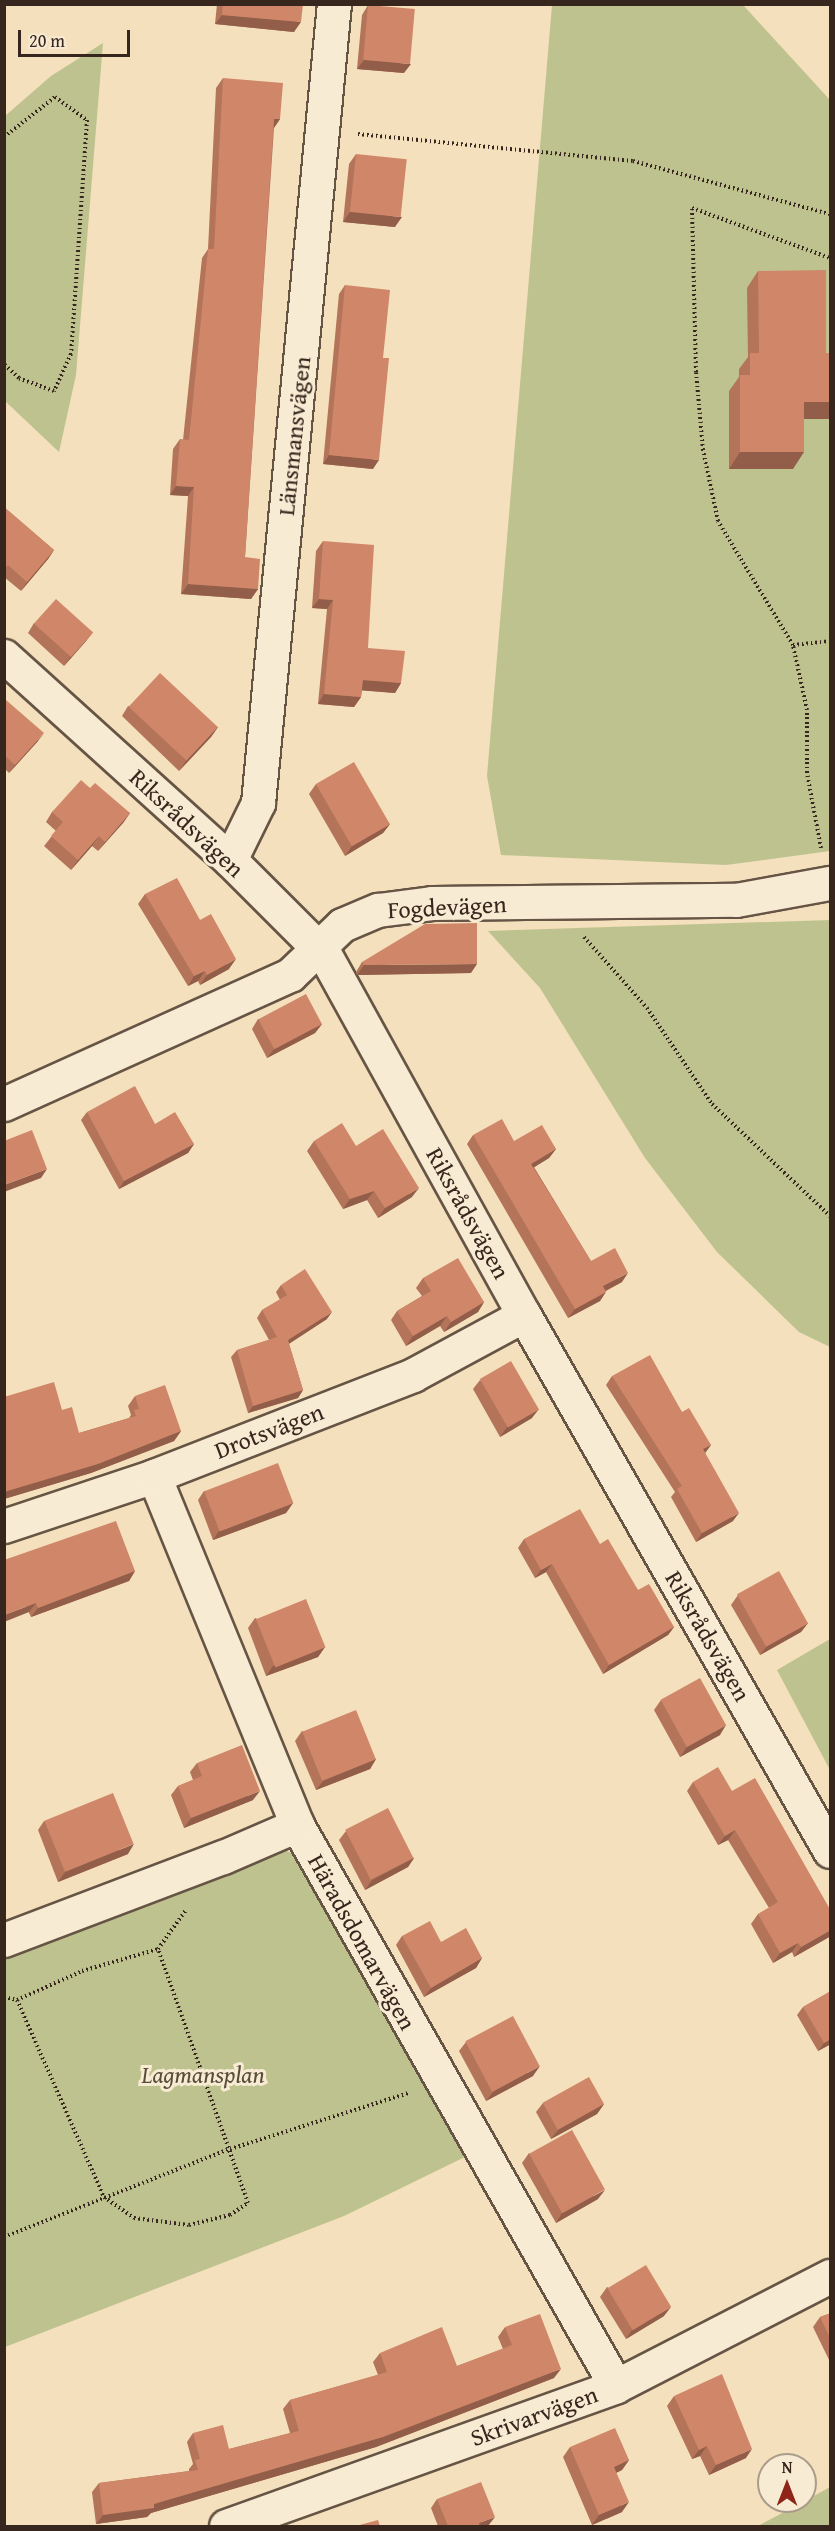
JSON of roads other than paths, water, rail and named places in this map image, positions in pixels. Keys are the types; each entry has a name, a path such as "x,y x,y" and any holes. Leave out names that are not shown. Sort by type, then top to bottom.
{"street":[{"name":"Länsmansvägen","path":"230,860 258,803 325,131 334,4"},
{"name":"Riksrådsvägen","path":"4,656 230,860 317,947 524,1315 831,1851"},
{"name":"Fogdevägen","path":"4,1104 290,975 342,925 378,910 432,903 736,900 829,883"},
{"name":"Drotsvägen","path":"4,1526 154,1476 413,1375 524,1315"},
{"name":"Häradsdomarvägen","path":"154,1476 297,1825 441,2083 616,2386"},
{"path":"4,1940 223,1857 297,1825"},
{"name":"Skrivarvägen","path":"226,2526 616,2386 831,2276"}],"park label":[{"name":"Lagmansplan","path":"203,2075"}]}
